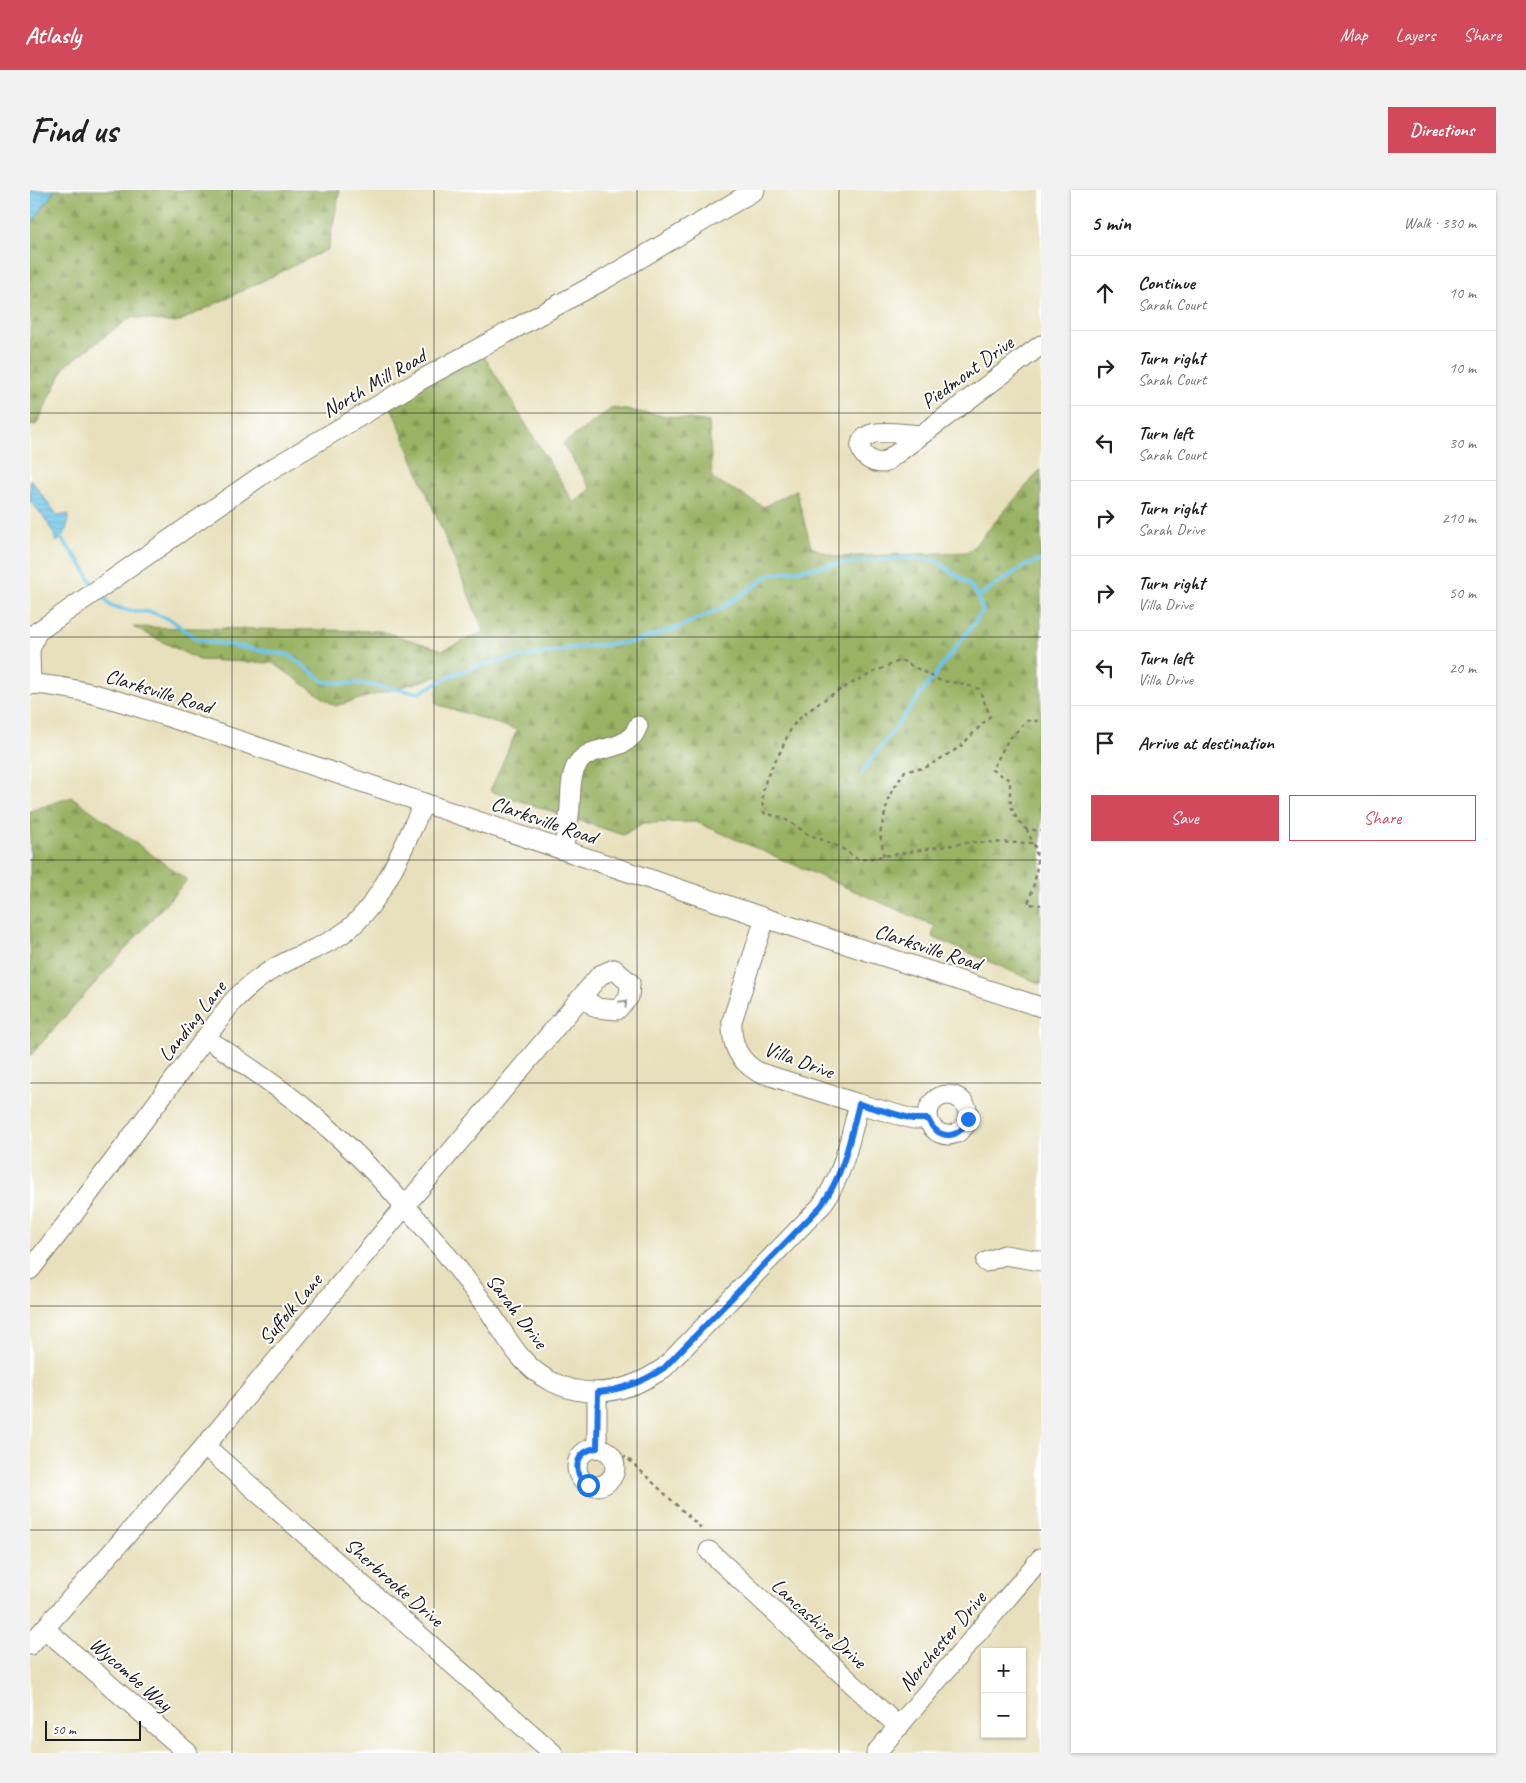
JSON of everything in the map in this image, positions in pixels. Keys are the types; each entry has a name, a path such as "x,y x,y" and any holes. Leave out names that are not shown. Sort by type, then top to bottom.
{"street":[{"name":"North Mill Road","path":"34,635 272,469 419,381 607,278 755,190"},
{"name":"Piedmont Drive","path":"920,435 1041,345"},
{"path":"31,685 30,650 34,635"},
{"name":"Clarksville Road","path":"31,685 51,685 75,689 119,701 765,918 1041,1007"},
{"path":"563,850 570,814 572,782 579,762 588,754 602,748 621,744 632,736 638,726"},
{"name":"Landing Lane","path":"30,1270 74,1215 233,1001 268,972 288,960 325,945 343,934 372,905 382,889 424,803"},
{"name":"Villa Drive","path":"765,918 732,1021 731,1034 734,1046 740,1056 758,1072 913,1119 928,1119"},
{"name":"Suffolk Lane","path":"30,1645 205,1446 600,975 614,969 630,982 629,997 617,1010 597,1008 582,997"},
{"name":"Sarah Drive","path":"206,1038 269,1080 346,1144 405,1206 466,1280 521,1358 536,1372 568,1388 598,1392 614,1391 631,1386 648,1379 664,1368 821,1206 840,1174 859,1104"},
{"path":"986,1262 1004,1256 1041,1261"},
{"path":"597,1448 598,1392"},
{"name":"Sherbrooke Drive","path":"205,1446 553,1753"},
{"path":"590,1448 607,1451 614,1459 616,1468 612,1479 600,1486 588,1485 578,1476 577,1462 584,1452 590,1448"},
{"name":"Lancashire Drive","path":"709,1550 899,1727"},
{"name":"Norchester Drive","path":"876,1753 1041,1558"},
{"name":"Wycombe Way","path":"45,1629 188,1753"}],"path":[{"path":"884,856 880,834 882,824 889,796 905,771 925,768 960,747 990,716 979,689 960,683 941,681 902,660 849,685 824,700 795,724 768,773 761,800 764,813 783,818 808,834 840,847 859,860 884,856 971,842 1033,843"},
{"path":"1033,843 1027,830 1017,820 1010,804 1010,780 992,770 1008,740 1027,721 1041,721"},
{"path":"1041,830 1028,830 1037,853 1038,872 1028,904 1041,905"},
{"path":"614,1459 626,1457 701,1528"}],"green space":[{"path":"55,190 340,190 328,249 176,323 131,317 65,366 37,424 30,426 30,226"},
{"path":"482,353 574,503 591,489 563,444 612,408 709,422 712,478 764,507 796,490 811,547 836,557 969,552 1041,469 1041,984 932,937 935,926 696,822 643,823 623,835 490,791 517,730 436,704 439,676 335,706 273,663 199,660 133,627 381,631 443,650 484,632 390,404"},
{"path":"72,797 187,880 30,1056 30,811"}],"water":[{"path":"30,190 55,190 30,226"},
{"path":"30,479 58,516 69,514 66,531 57,542 46,520 30,501"}],"waterway":[{"path":"61,538 82,565 93,585"},
{"path":"101,594 111,606 132,611 151,612 171,620 198,640 289,655 325,682 365,684 419,693 452,675 480,665 572,648 633,642 675,629 722,608 771,574 837,564 901,558 935,560 970,585 978,597 983,611 862,772"},
{"path":"978,597 1024,566 1041,560"}],"route":[{"path":"588,1485 578,1476 576,1469 580,1456 590,1448 597,1448 598,1392 614,1391 631,1386 648,1379 664,1368 821,1206 840,1174 859,1104 913,1119 928,1119 937,1132 944,1135 960,1132 968,1119"}]}
